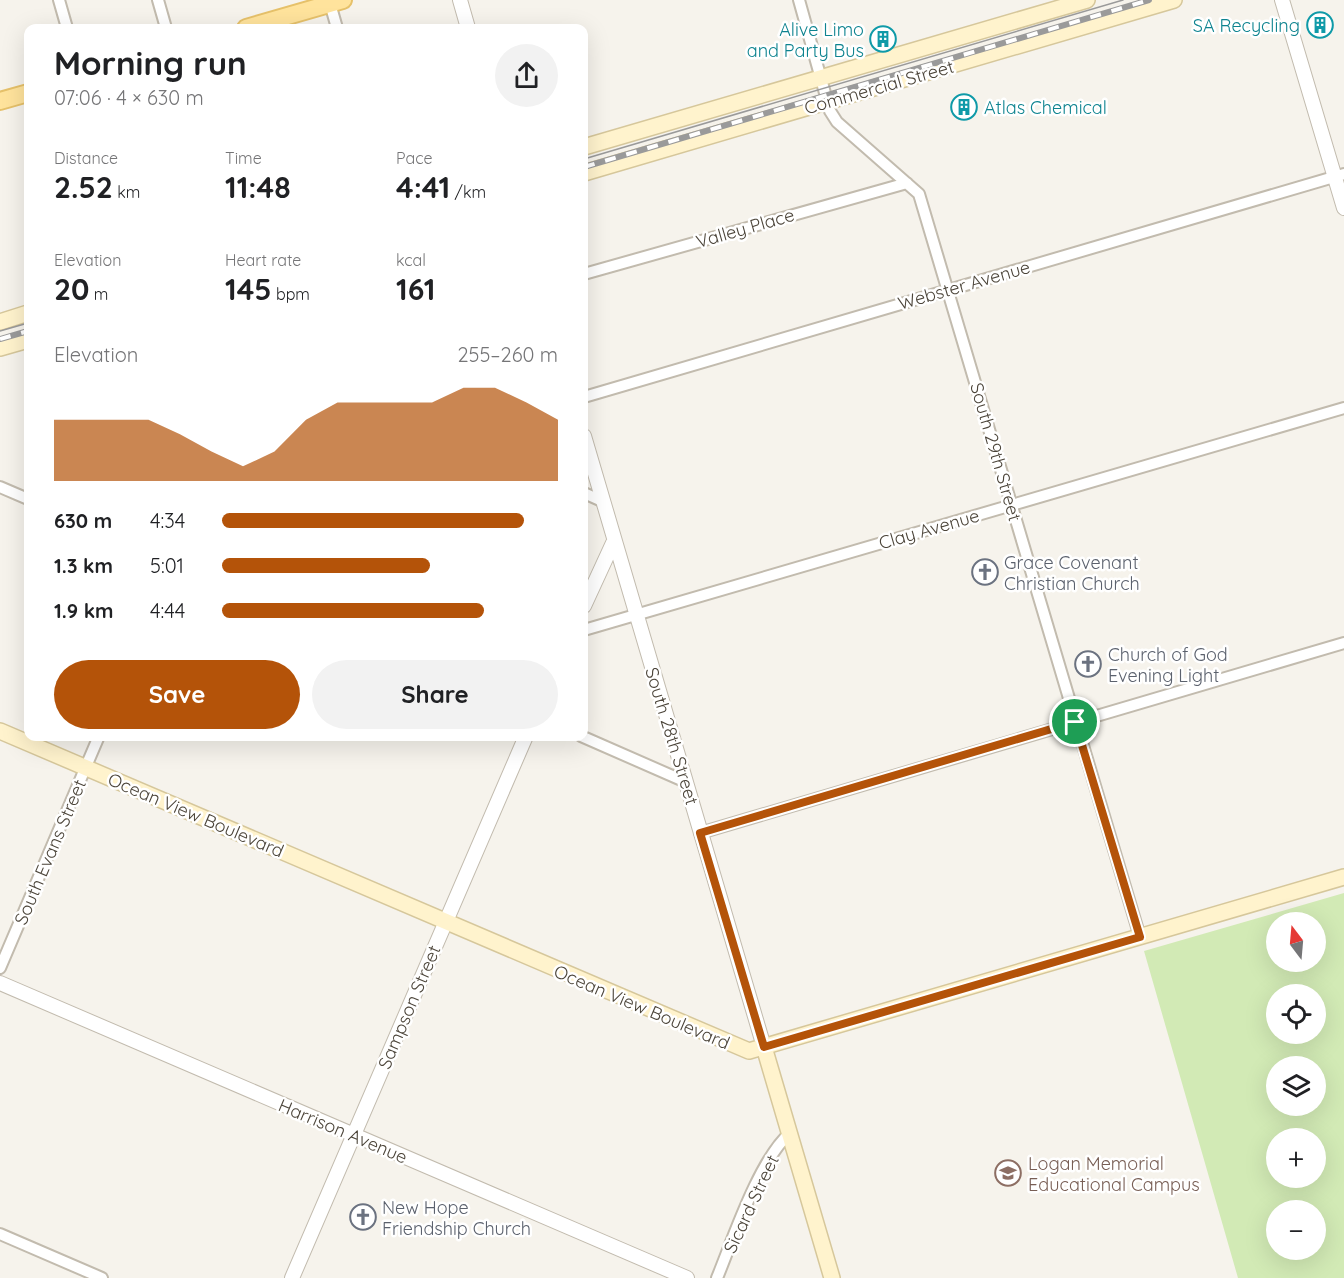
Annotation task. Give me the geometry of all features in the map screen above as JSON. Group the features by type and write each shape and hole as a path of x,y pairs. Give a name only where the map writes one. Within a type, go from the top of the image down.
{"main road":[{"path":"588,146 1087,0"},
{"name":"Commercial Street","path":"588,172 1174,0"},
{"path":"259,24 334,1"},
{"path":"0,101 24,94"},
{"path":"0,322 24,314"},
{"path":"0,348 24,341"},
{"name":"Ocean View Boulevard","path":"0,730 24,741"},
{"name":"Ocean View Boulevard","path":"25,741 742,1050 764,1047 1344,877"},
{"name":"South 28th Street","path":"764,1047 832,1278"}],"street":[{"path":"58,0 67,24"},
{"path":"158,0 165,24"},
{"path":"460,0 467,24"},
{"name":"South 29th Street","path":"799,0 827,102 837,122 919,194 1140,937"},
{"path":"1282,0 1339,175 1344,208"},
{"path":"334,1 337,24"},
{"name":"Webster Avenue","path":"588,396 1339,175"},
{"name":"Valley Place","path":"588,273 907,183"},
{"name":"Clay Avenue","path":"588,629 1344,408"},
{"name":"South 28th Street","path":"588,450 764,1047"},
{"path":"0,487 24,497"},
{"path":"588,495 602,501"},
{"path":"588,598 614,543"},
{"path":"700,833 1344,643"},
{"path":"588,739 686,782"},
{"name":"South Evans Street","path":"0,968 97,741"},
{"name":"Sampson Street","path":"292,1278 524,741"},
{"name":"Harrison Avenue","path":"0,983 687,1278"},
{"name":"Sicard Street","path":"717,1278 758,1181 780,1142 790,1133"},
{"path":"0,1234 102,1278"}],"green space":[{"path":"1344,893 1344,1278 1238,1278 1144,951 1266,916 1266,972 1326,972 1326,912 1278,912"}],"tram line":[{"path":"588,158 1123,0"},
{"path":"0,331 24,324"}],"railway":[{"path":"588,166 1149,0"},
{"path":"0,339 24,332"}],"place":[{"name":"SA Recycling","path":"1320,25"},
{"name":"Alive Limo and Party Bus","path":"883,39"},
{"name":"Atlas Chemical","path":"964,107"},
{"name":"Grace Covenant Christian Church","path":"985,572"},
{"name":"Church of God Evening Light","path":"1088,664"},
{"name":"Logan Memorial Educational Campus","path":"1008,1173"},
{"name":"New Hope Friendship Church","path":"363,1217"}],"route":[{"path":"1075,722 1140,937 764,1047 700,833 1075,722"}]}
